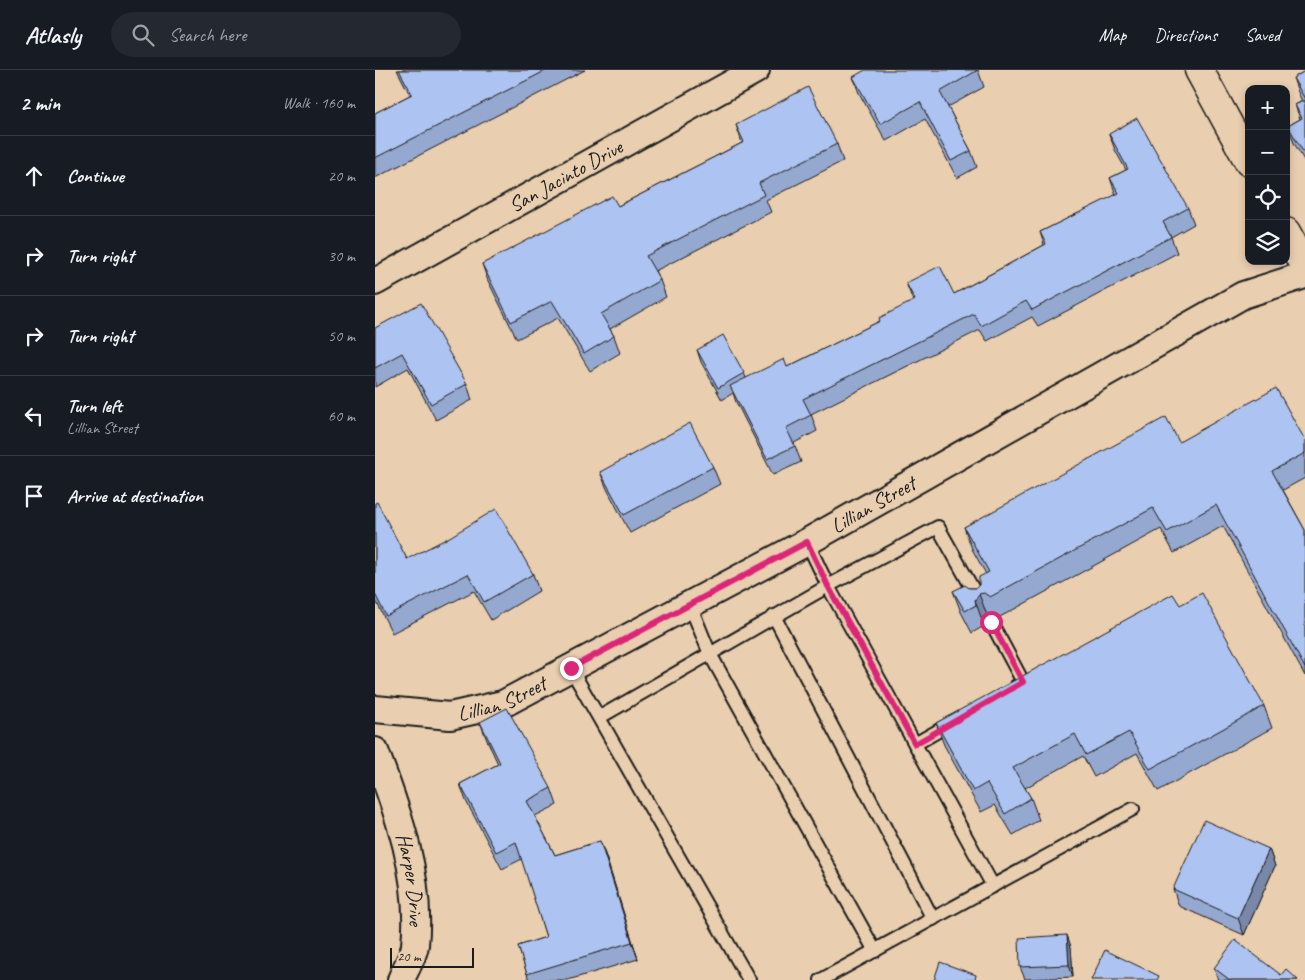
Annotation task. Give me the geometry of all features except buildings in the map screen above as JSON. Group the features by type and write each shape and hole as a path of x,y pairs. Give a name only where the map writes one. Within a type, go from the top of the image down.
{"street":[{"name":"San Jacinto Drive","path":"375,282 756,70"},
{"path":"1199,70 1245,155"},
{"path":"1290,239 1305,266"},
{"name":"Lillian Street","path":"375,709 450,716 503,704 807,542 1243,295 1305,275"},
{"name":"Harper Drive","path":"375,751 392,796 415,879 415,946 401,980"}],"lane":[{"path":"600,717 774,616 938,526 980,602"},
{"path":"807,542 828,586 993,886"},
{"path":"689,605 710,654 875,950"},
{"path":"774,616 933,919"},
{"path":"991,622 1023,682 1006,692"},
{"path":"571,668 749,980"},
{"path":"915,744 965,715"},
{"path":"821,980 1133,810"}],"route":[{"path":"571,668 807,542 828,586 915,744 1023,682 991,622"}]}
